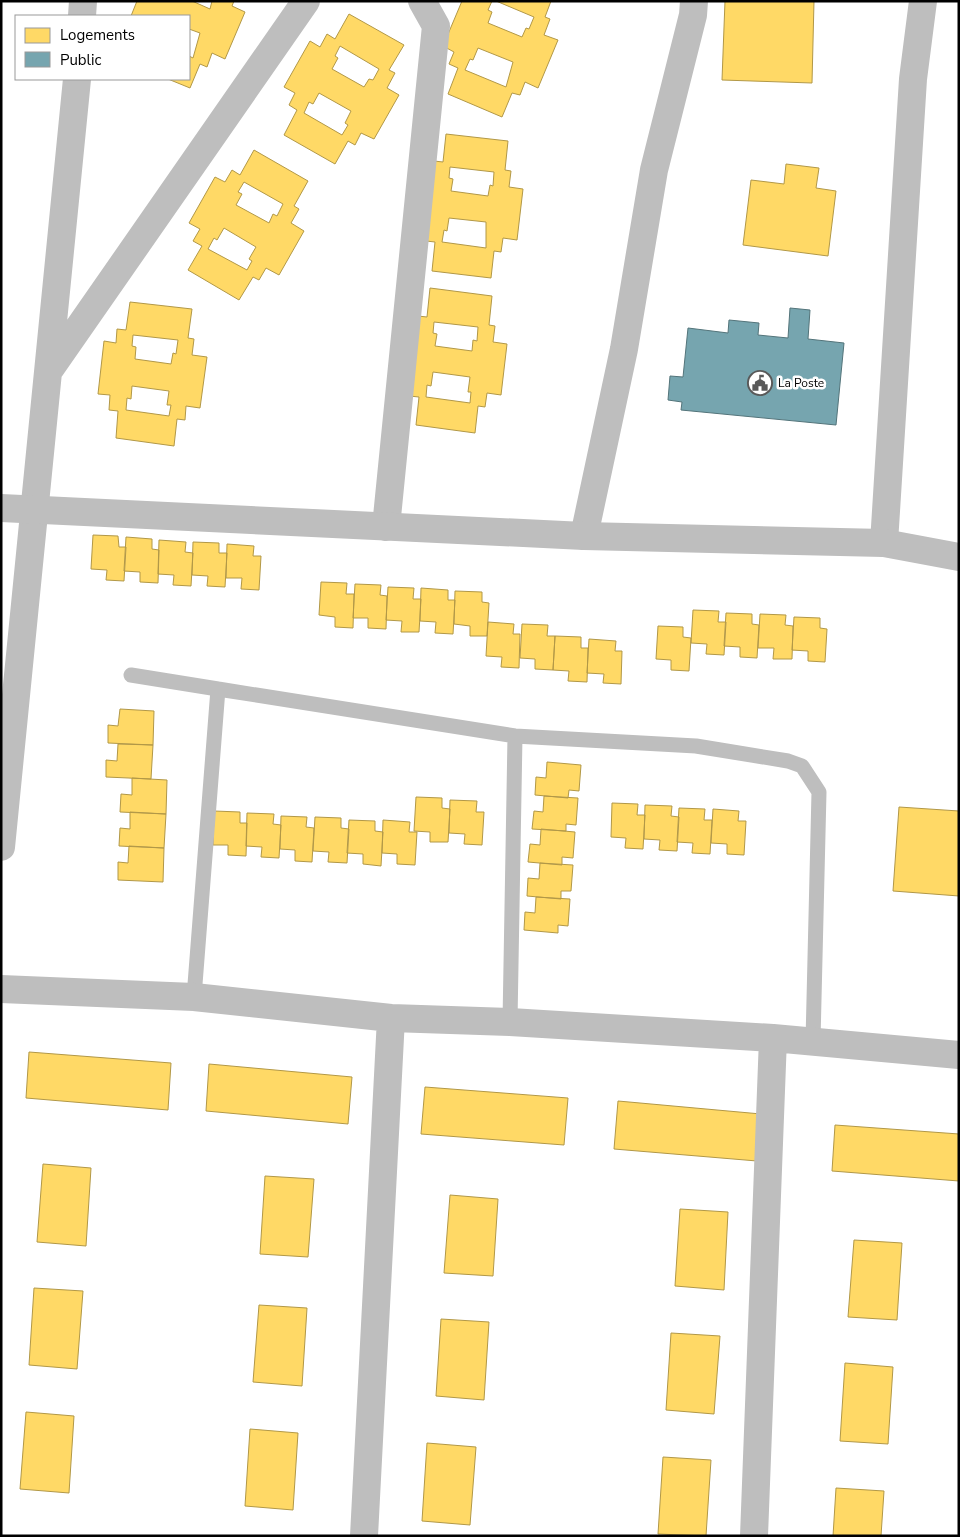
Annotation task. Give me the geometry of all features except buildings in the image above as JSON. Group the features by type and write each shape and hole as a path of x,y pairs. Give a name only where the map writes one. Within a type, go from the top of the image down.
{"street":[{"path":"82,15 83,1"},
{"path":"49,371 306,1"},
{"path":"386,527 436,26 422,1"},
{"path":"584,536 624,349 654,170 693,15 694,1"},
{"path":"884,543 914,78 923,1"},
{"path":"1,847 36,511 77,80"},
{"path":"1,508 584,536 884,543 959,557"},
{"path":"1,989 194,997 391,1018 510,1022 773,1038 959,1055"},
{"path":"364,1536 391,1018"},
{"path":"754,1536 773,1038"}],"lane":[{"path":"131,675 515,736 696,746 788,761 802,766 819,792 813,1041"},
{"path":"194,997 218,688"},
{"path":"510,1022 515,736"}],"place":[{"name":"La Poste","path":"760,383"}]}
